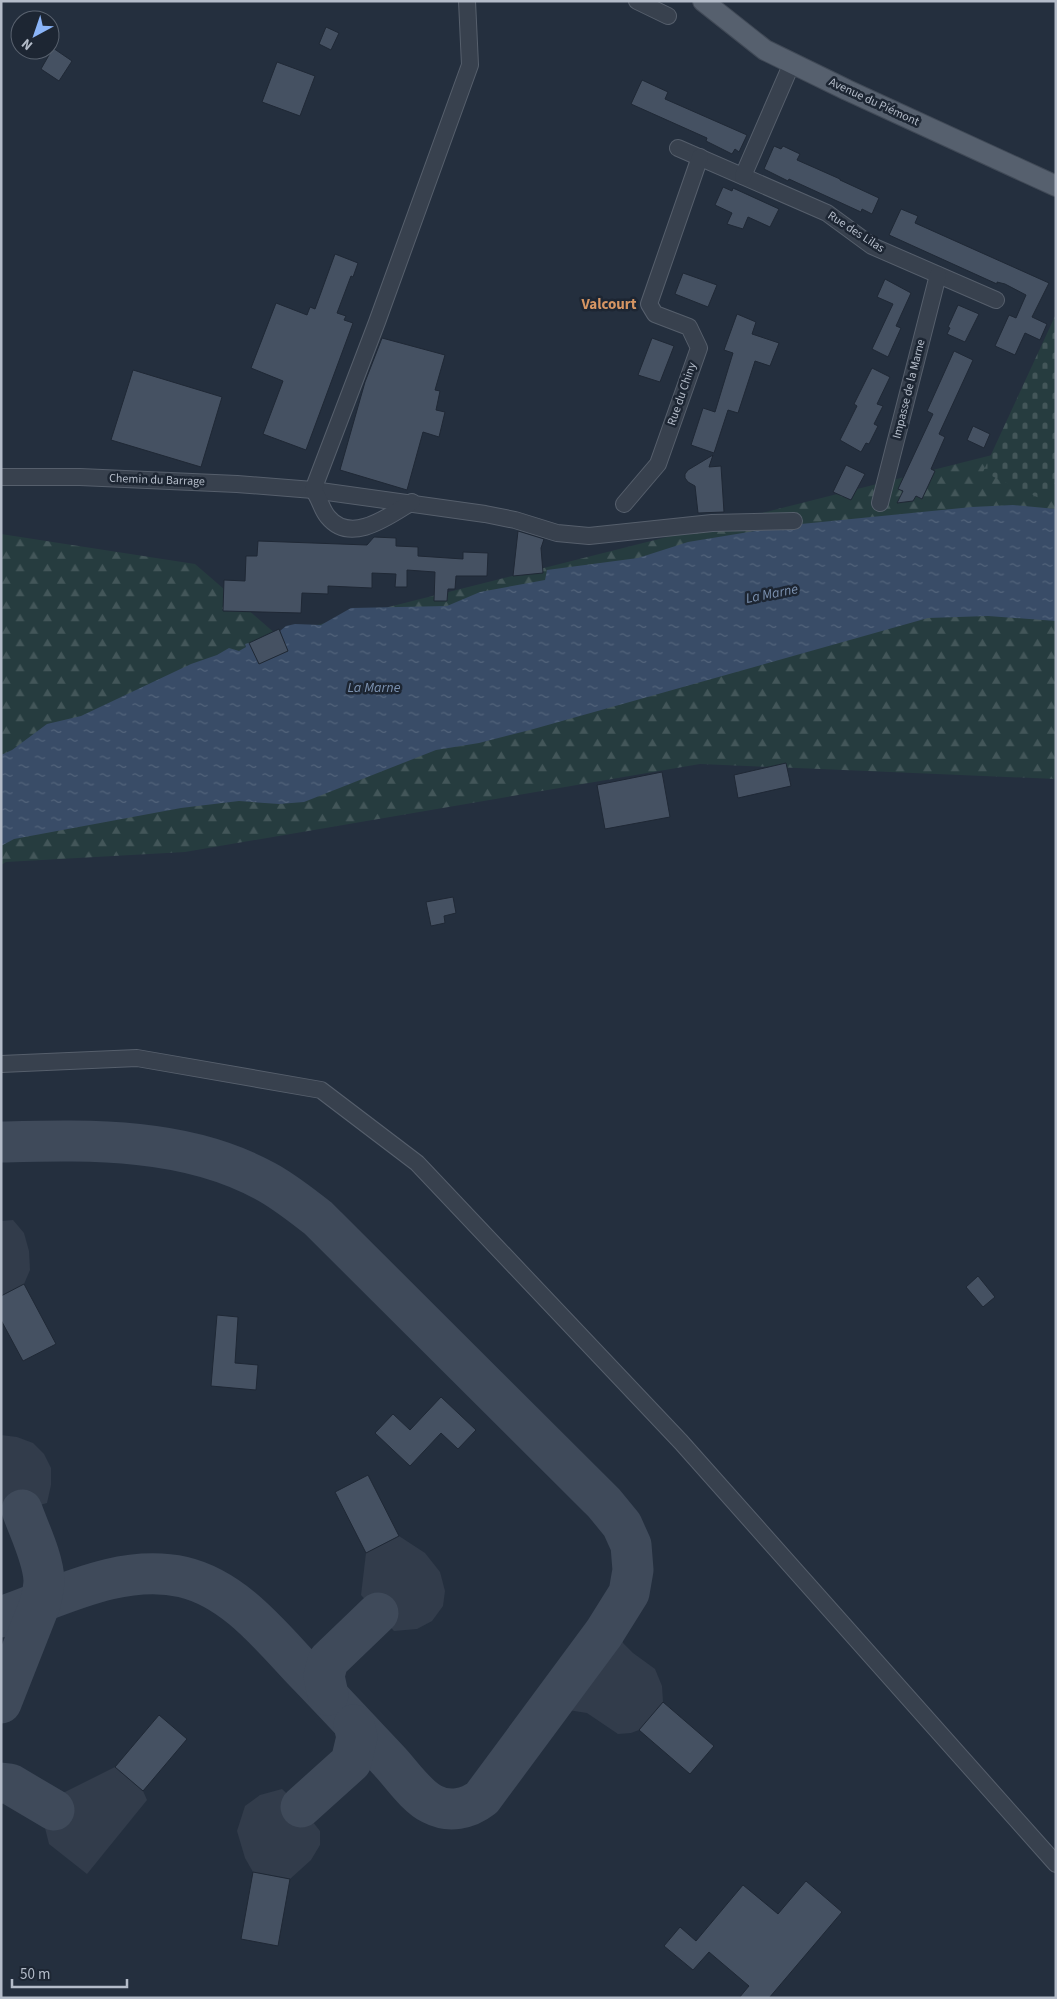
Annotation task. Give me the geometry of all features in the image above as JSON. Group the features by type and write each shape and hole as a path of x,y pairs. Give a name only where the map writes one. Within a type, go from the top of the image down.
{"main road":[{"name":"Avenue du Piémont","path":"703,1 765,50 1056,186"}],"street":[{"path":"412,502 359,530 349,530 340,527 328,517 323,510 320,498 313,490 377,322 470,65 467,1"},
{"path":"637,1 668,16"},
{"path":"743,176 792,64"},
{"name":"Rue des Lilas","path":"678,148 827,213 872,246 996,300"},
{"name":"Rue du Chiny","path":"624,504 658,464 699,348 689,327 655,314 649,304 700,157"},
{"name":"Impasse de la Marne","path":"880,503 938,276"},
{"name":"Chemin du Barrage","path":"1,477 80,477 238,484 313,490 412,502 507,518 557,533 589,536 712,523 794,521"},
{"path":"1,1064 137,1058 321,1090 328,1095 417,1163 560,1313 681,1442 1056,1864"}],"shaded area":[{"path":"13,1220 24,1233 29,1251 30,1270 24,1284 1,1296 1,1221"},
{"path":"1,1435 17,1437 33,1443 44,1454 51,1468 51,1485 47,1503 1,1516"},
{"path":"399,1536 425,1553 440,1572 445,1591 443,1606 432,1621 417,1629 394,1631 361,1595 366,1553"},
{"path":"620,1629 623,1643 655,1669 662,1686 663,1702 639,1730 618,1734 587,1713 562,1709"},
{"path":"115,1767 143,1791 147,1800 87,1874 49,1844 45,1828 63,1793"},
{"path":"282,1789 301,1807 320,1831 320,1845 311,1860 290,1879 253,1872 245,1858 237,1831 245,1806 260,1795"}],"green space":[{"path":"1056,314 1056,480 1046,501 983,472"},
{"path":"1056,439 1056,779 700,764 185,852 6,862 1,865 1,534 195,564 277,635"}],"water":[{"name":"La Marne","path":"1013,505 1056,509 1056,621 988,616 928,618 530,730 479,743 436,750 304,802 279,804 239,801 181,808 14,839 1,846 1,755 12,750 47,724 81,716 229,648 239,651 246,647 245,644 249,643 259,664 288,651 280,631 286,626 295,624 321,625 351,608 447,606 480,592 545,580 547,570 638,558 688,542 791,525 972,507"}],"building":[{"path":"326,27 339,33 331,50 319,44"},
{"path":"60,53 72,61 59,81 41,69 46,60 60,60"},
{"path":"277,62 315,76 300,116 262,102"},
{"path":"642,80 668,92 665,99 747,135 739,152 735,149 732,154 706,141 707,138 631,104"},
{"path":"774,146 781,149 783,146 800,154 797,160 879,198 872,214 862,209 861,212 764,169"},
{"path":"723,187 732,191 733,188 779,209 770,227 748,217 743,229 727,224 732,213 715,205"},
{"path":"901,209 918,216 915,223 1049,283 1032,317 1047,324 1040,340 1025,333 1015,355 995,346 1009,315 1016,318 1026,295 1005,284 997,282 997,284 889,235"},
{"path":"335,254 358,263 337,313 346,316 344,320 353,323 306,450 263,434 283,381 251,368 276,303 307,315 310,307 315,309"},
{"path":"683,273 717,285 708,307 675,294"},
{"path":"885,279 911,293 896,326 901,328 888,357 872,349 893,304 877,297"},
{"path":"958,305 979,314 965,342 947,334 950,328 948,327"},
{"path":"737,314 756,322 752,334 779,343 770,366 755,361 738,413 728,410 714,453 691,445 703,408 715,412 733,353 724,350"},
{"path":"382,338 445,355 435,390 440,391 436,410 445,412 439,437 423,432 407,490 340,470 365,382"},
{"path":"652,338 674,346 660,382 638,375"},
{"path":"954,351 973,360 939,434 945,437 931,469 935,471 922,499 916,496 913,501 897,503 903,491 898,489 933,414 927,411"},
{"path":"872,368 890,377 877,404 883,406 874,424 878,426 869,444 866,443 861,452 840,440 857,406 854,404"},
{"path":"133,370 222,397 201,467 111,440"},
{"path":"973,426 990,434 984,448 967,440"},
{"path":"713,455 709,467 721,466 724,512 698,513 695,486 688,482 685,474 688,470"},
{"path":"846,465 865,474 851,500 833,492"},
{"path":"518,531 544,539 541,548 543,573 513,576"},
{"path":"374,537 396,538 396,546 418,547 418,556 463,559 463,552 488,553 487,576 456,576 455,589 448,589 447,601 434,601 435,572 407,570 407,587 395,587 396,574 372,573 372,588 328,586 328,594 302,593 301,613 223,611 224,580 245,581 246,556 257,556 258,541 367,545"},
{"path":"279,629 288,651 259,664 249,643"},
{"path":"786,763 791,786 738,798 734,775"},
{"path":"662,772 670,817 605,829 597,785"},
{"path":"453,897 456,913 444,916 445,923 431,926 426,902"},
{"path":"978,1276 995,1297 983,1307 966,1287"},
{"path":"24,1284 56,1344 23,1361 1,1320 1,1296"},
{"path":"217,1315 238,1317 235,1363 258,1365 256,1390 211,1386"},
{"path":"441,1397 476,1430 458,1449 441,1433 410,1466 375,1433 393,1414 410,1430"},
{"path":"368,1475 399,1536 366,1553 335,1492"},
{"path":"663,1702 714,1746 690,1774 639,1730"},
{"path":"159,1715 187,1739 143,1791 115,1767"},
{"path":"253,1872 290,1879 278,1946 241,1939"},
{"path":"806,1881 842,1912 769,1998 739,1998 749,1986 709,1952 693,1970 664,1946 680,1927 696,1941 743,1885 778,1914"}],"taxiway":[{"path":"1,1142 102,1142 170,1149 202,1156 234,1167 265,1181 286,1194 318,1218 604,1503 622,1525 631,1545 633,1570 629,1593 604,1633 482,1798 471,1805 458,1809 438,1807 420,1796 250,1615 219,1592 201,1583 183,1577 160,1574 113,1578 90,1584 1,1617"},
{"path":"1,1703 40,1604 44,1586 41,1563 22,1510"},
{"path":"328,1695 324,1676 328,1661 378,1613"},
{"path":"301,1807 351,1762 357,1737 354,1725"},
{"path":"1,1783 10,1784 54,1810"}],"district":[{"name":"Valcourt","path":"609,304"}]}
